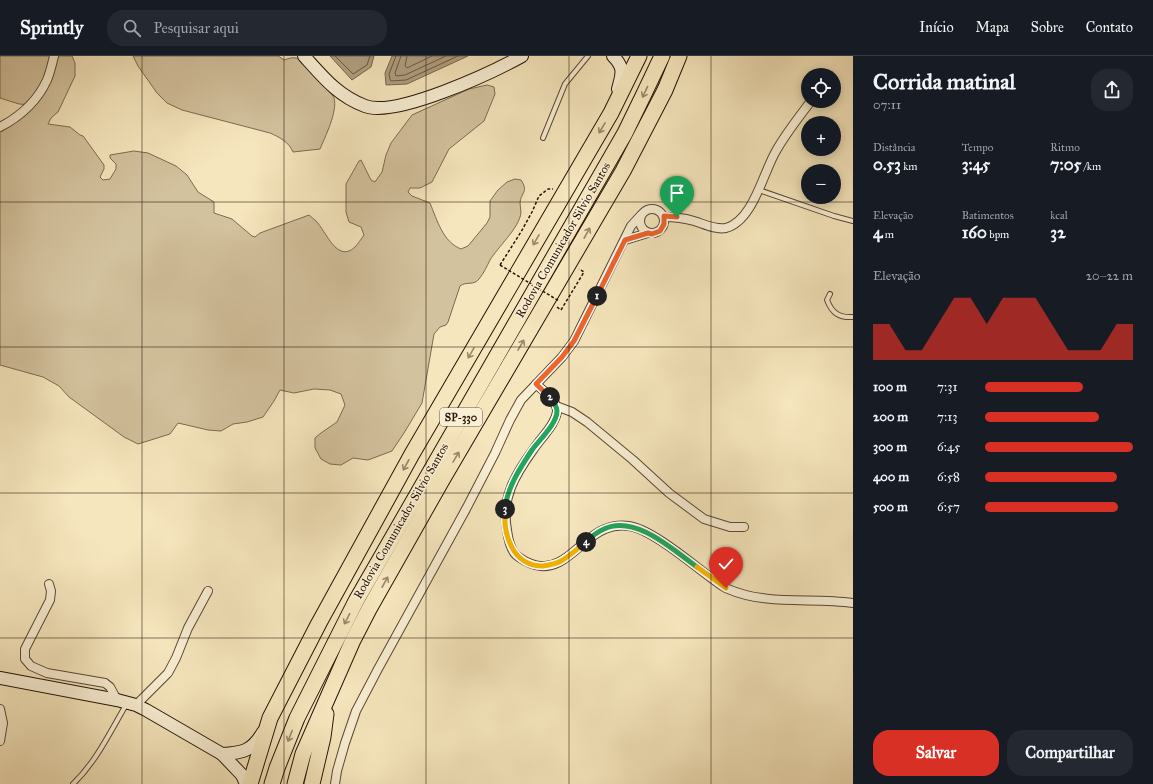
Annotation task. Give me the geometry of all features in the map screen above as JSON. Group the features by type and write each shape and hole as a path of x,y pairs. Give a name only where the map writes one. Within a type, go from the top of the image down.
{"highway":[{"path":"250,784 270,718 319,623 412,454 611,113 639,56"},
{"name":"Rodovia Comunicador Silvio Santos","path":"272,784 297,718 356,601 625,133 662,56"},
{"name":"Rodovia Comunicador Silvio Santos","path":"295,784 303,754 353,640 454,460 553,301 665,90 679,56"},
{"path":"312,784 323,737 326,715 338,674"}],"street":[{"path":"0,128 16,119 32,104 47,79 54,56"},
{"path":"304,56 333,88 347,98 366,107 386,108 417,101 453,88 500,69 522,56"},
{"path":"611,113 622,69 620,63 613,56"},
{"path":"664,216 677,217 713,228 725,228 735,224 744,216 759,190 776,151 806,108"},
{"path":"336,784 337,771 356,711 470,502 521,400 562,357 574,341 631,226 647,210 659,210 664,216 664,224 660,231 625,240"},
{"path":"641,215 641,227 648,233"},
{"path":"536,384 549,395 556,406 556,415 551,426 533,450 518,474 506,499 504,519 508,541 516,554 528,563 538,566 560,562 605,529 618,526 629,526 641,529 658,539 726,588 742,594 757,598 834,600 853,603"},
{"path":"556,406 572,412 587,422 633,460 669,493 704,518 730,527 744,527"},
{"path":"49,584 51,591 50,600 26,649 25,659 32,666 47,673 106,683 126,702"},
{"path":"126,702 168,673 176,658 188,628 208,591"},
{"path":"0,678 126,702 146,710 222,754 242,775 246,784"},
{"path":"0,709 3,723 0,741"},
{"path":"222,754 240,753 255,744 270,718"}],"lane":[{"path":"543,138 565,84 588,56"},
{"path":"759,190 834,216 853,221"},
{"path":"830,294 827,300 830,309 843,318 853,318"},
{"path":"73,784 85,773 103,745 126,702"}],"path":[{"path":"566,189 548,189 539,196 525,226 500,265 553,301 561,310 584,272 579,269"}],"shaded area":[{"path":"0,56 72,56 75,63 75,76 58,112 51,118 48,124 70,127 83,136 104,165 104,169 100,177 103,180 110,179 116,169 116,164 110,158 110,155 134,151 148,153 176,166 187,175 198,192 214,202 214,213 232,219 252,236 255,237 260,233 309,215 320,226 332,244 343,252 349,251 355,247 364,235 361,227 349,222 346,212 346,184 359,161 361,160 371,180 375,182 382,172 386,155 391,143 412,115 469,89 487,85 494,87 495,94 484,121 449,149 432,182 420,188 410,188 408,192 412,196 430,203 445,236 455,246 461,249 468,246 487,223 490,217 490,201 498,190 507,182 515,179 521,180 524,187 524,192 520,203 521,213 516,225 490,260 479,279 475,282 460,286 448,322 446,325 440,327 434,334 422,403 392,451 368,460 353,458 341,465 330,464 321,459 315,448 315,438 337,422 345,405 341,394 330,390 314,389 294,393 280,390 263,417 247,422 233,424 221,431 208,430 178,423 170,434 138,444 124,437 69,397 59,386 43,377 0,365 0,125 10,123 23,117 34,105 19,104 0,98"},
{"path":"133,56 278,56 284,60 296,58 305,64 317,76 334,98 335,103 333,117 320,149 293,152 291,148 280,138 270,133 182,110 167,103 157,93 138,66"}],"water":[{"path":"330,56 374,56 371,67 352,80"},
{"path":"392,56 468,56 407,84 386,85 385,73"}],"route":[{"path":"677,217 664,216 665,220 663,228 660,231 625,240 574,341 562,357 536,384 549,395 556,406 556,415 551,426 533,450 514,480 506,499 504,519 508,541 516,554 528,563 538,566 560,562 593,536 605,529 618,526 629,526 641,529 658,539 726,588"}]}
